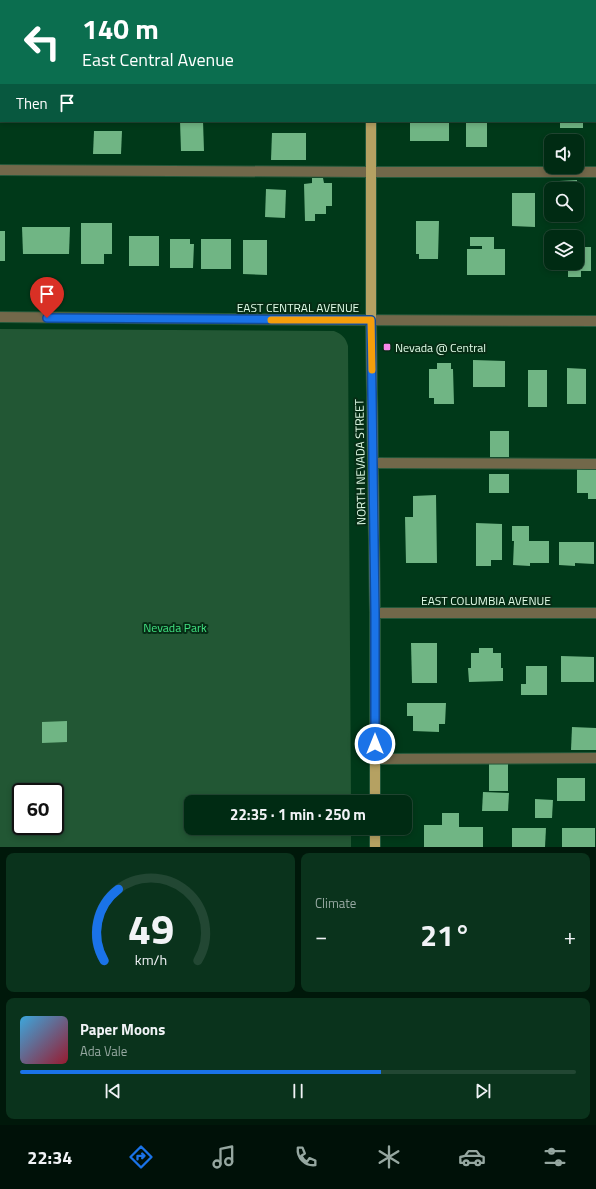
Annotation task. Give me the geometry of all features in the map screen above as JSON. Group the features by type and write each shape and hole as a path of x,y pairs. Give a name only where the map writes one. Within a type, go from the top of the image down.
{"main road":[{"name":"NORTH NEVADA STREET","path":"371,122 375,795"},
{"path":"375,835 375,847"}],"street":[{"path":"0,170 596,172"},
{"name":"EAST CENTRAL AVENUE","path":"0,317 596,321"},
{"path":"373,463 596,464"},
{"name":"EAST COLUMBIA AVENUE","path":"375,613 596,613"},
{"path":"375,759 596,758"}],"green space":[{"name":"Nevada Park","path":"0,329 334,331 339,333 345,339 348,346 351,795 184,795 184,835 351,835 351,847 0,847"}],"building":[{"path":"180,122 203,122 204,151 181,151"},
{"path":"410,122 449,122 449,141 410,141"},
{"path":"466,122 487,122 487,147 466,147"},
{"path":"560,122 583,122 583,128 560,128"},
{"path":"94,131 122,131 121,154 93,154"},
{"path":"272,133 306,133 306,160 271,160"},
{"path":"312,178 323,178 324,183 332,183 332,206 326,206 326,214 315,214 315,221 305,221 304,184 312,183"},
{"path":"577,180 577,182 559,182"},
{"path":"266,189 286,190 285,218 265,217"},
{"path":"512,193 535,193 535,227 512,226"},
{"path":"416,221 439,221 438,259 419,259 419,254 416,254"},
{"path":"81,223 112,223 112,254 104,254 104,264 81,264"},
{"path":"22,227 70,227 69,254 23,254"},
{"path":"0,231 5,231 5,261 0,261"},
{"path":"129,236 159,236 159,266 129,266"},
{"path":"470,237 494,237 494,249 505,249 505,275 467,275 467,249 482,249 482,246 470,246"},
{"path":"170,239 190,239 190,244 194,244 193,268 170,268"},
{"path":"201,239 231,239 231,269 201,269"},
{"path":"243,240 267,240 267,275 243,274"},
{"path":"584,247 591,247 591,271 581,271 581,277 568,277 568,271 557,271 584,270"},
{"path":"473,360 505,361 505,387 473,387"},
{"path":"437,363 451,363 451,369 453,369 454,404 434,404 434,398 429,398 429,369 437,369"},
{"path":"567,368 586,369 586,404 567,404"},
{"path":"528,370 547,370 547,407 528,407"},
{"path":"490,431 509,431 509,457 490,457"},
{"path":"577,469 596,470 596,499 588,499 588,493 577,493"},
{"path":"489,474 509,474 509,493 489,493"},
{"path":"436,495 437,563 406,563 405,517 413,517 413,496"},
{"path":"476,523 502,524 502,560 491,560 491,566 476,566"},
{"path":"512,526 529,526 529,541 549,541 549,563 530,563 530,566 513,565 514,541 512,541"},
{"path":"559,542 594,542 594,564 575,563 575,566 559,565"},
{"path":"411,643 437,643 437,683 412,683"},
{"path":"479,648 493,648 493,653 501,653 503,681 469,682 468,668 471,668 471,653 479,653"},
{"path":"561,656 594,657 594,682 561,682"},
{"path":"526,666 547,666 547,695 521,695 521,684 526,684"},
{"path":"407,703 446,703 445,724 439,724 439,732 413,731 413,716 407,716"},
{"path":"67,721 67,742 42,743 42,722"},
{"path":"572,727 596,728 596,750 571,750"},
{"path":"489,764 508,764 508,791 489,791"},
{"path":"557,778 585,778 585,801 557,801"},
{"path":"483,792 509,793 508,811 482,811"},
{"path":"535,799 553,800 552,818 535,818"},
{"path":"442,813 459,813 459,827 483,827 483,847 424,847 424,825 442,825"},
{"path":"512,828 546,828 545,847 512,847"},
{"path":"562,828 595,828 595,847 562,847"}],"slow traffic":[{"path":"271,320 371,320 372,370"}],"place":[{"name":"Nevada @ Central","path":"387,347"}],"route":[{"path":"47,318 371,320 375,613 375,744"}]}
